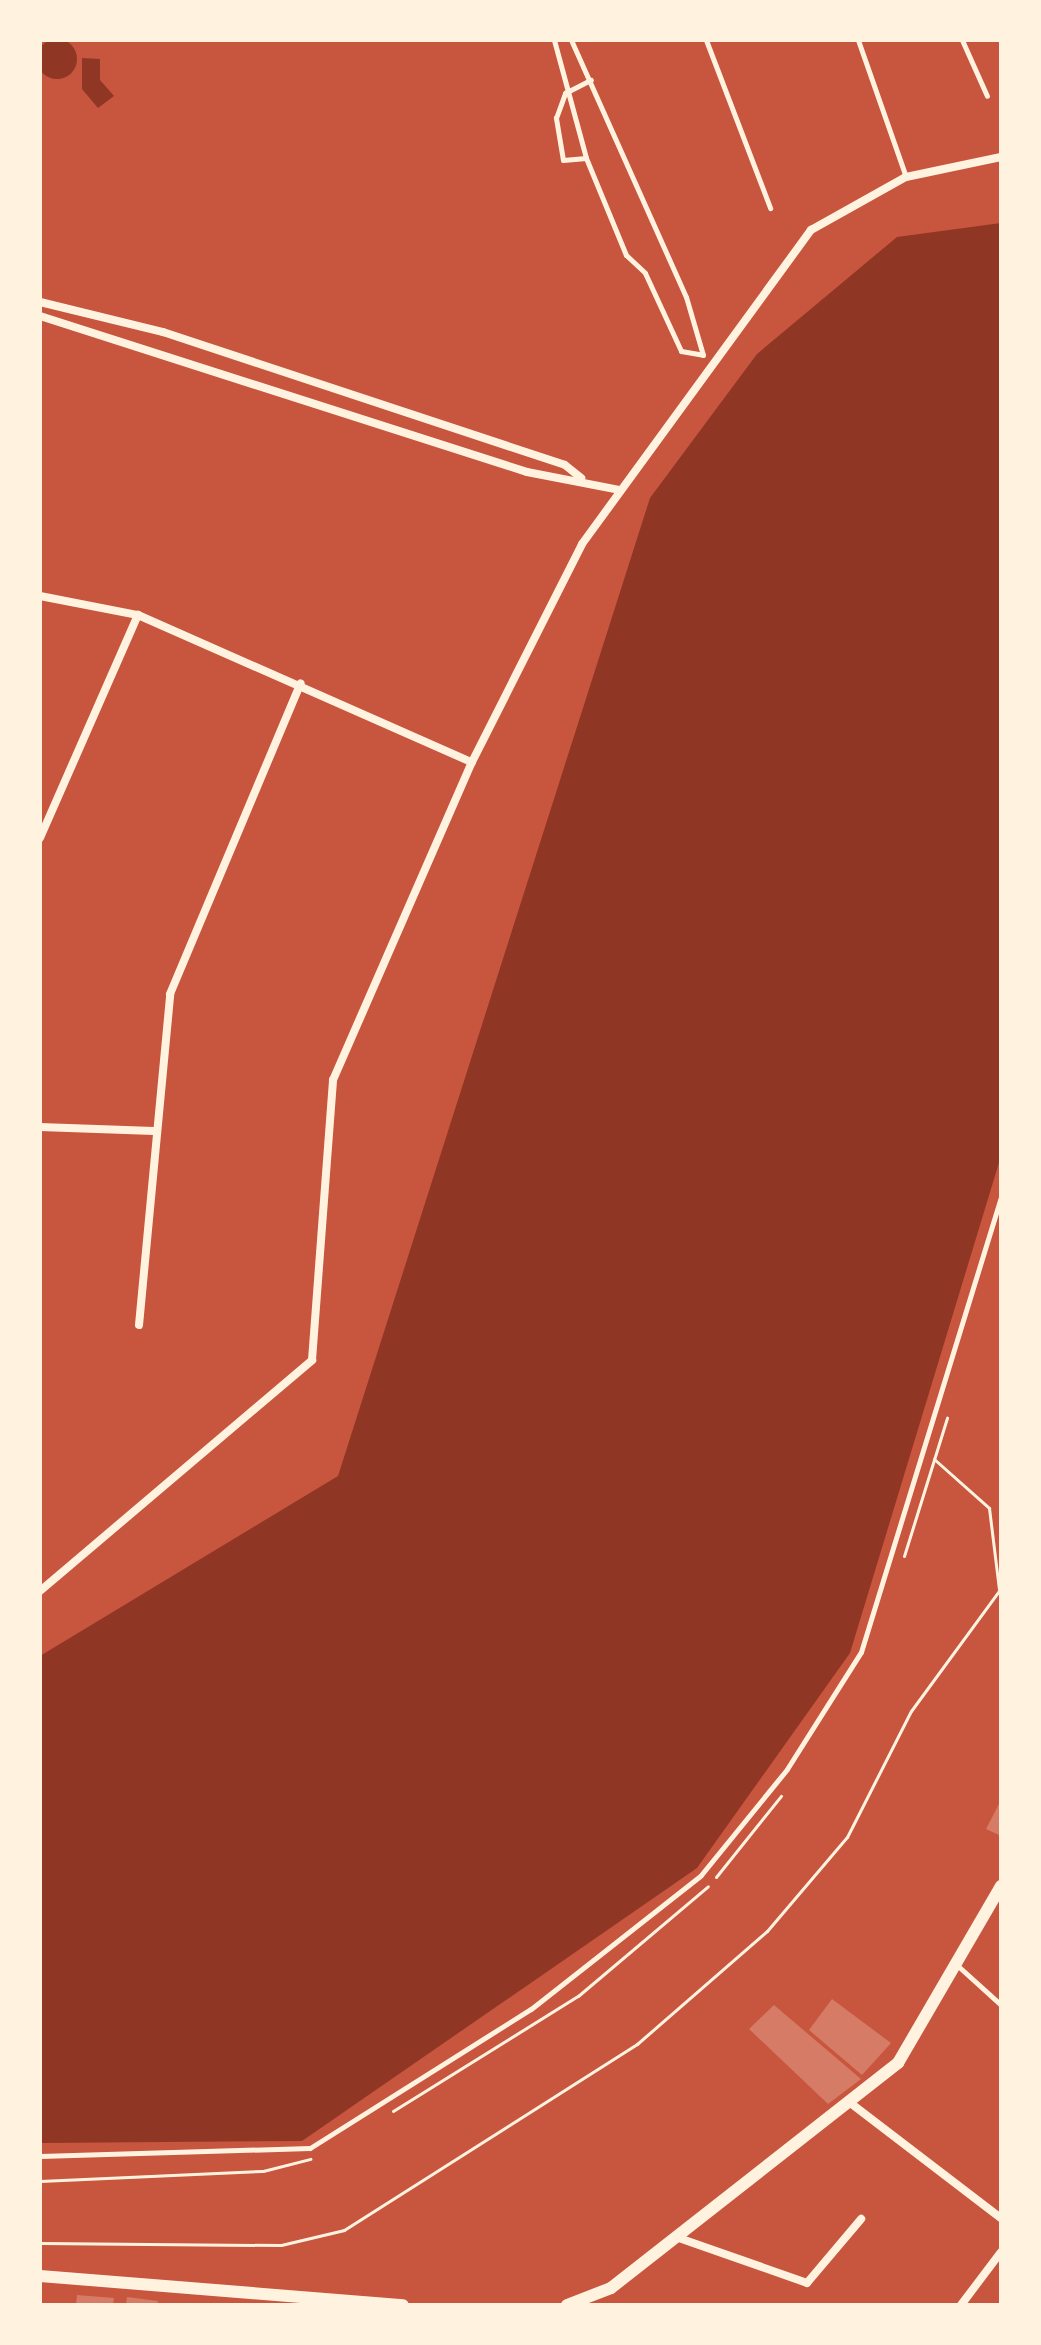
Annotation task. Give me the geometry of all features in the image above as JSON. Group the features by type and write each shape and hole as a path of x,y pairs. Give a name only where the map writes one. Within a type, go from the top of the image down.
{"street":[{"path":"40,1591 312,1360 333,1080 472,762 582,544 715,368 811,230 906,177 1001,157"},
{"path":"40,302 163,332 565,465 582,479"},
{"path":"40,316 527,472 582,479 620,490"},
{"path":"349,413 356,396"},
{"path":"40,596 138,615 301,683 472,762"},
{"path":"40,838 138,615"},
{"path":"139,1325 154,1131 170,994 301,683"},
{"path":"40,1127 154,1131"},
{"path":"567,2305 592,2301 853,2105 898,2063 1001,1886"},
{"path":"853,2105 1001,2218"},
{"path":"676,2237 807,2283 861,2219"},
{"path":"961,2305 1001,2252"},
{"path":"992,2263 1001,2270"},
{"path":"40,2276 403,2305"}],"lane":[{"path":"554,40 586,158 626,255 645,273 681,351 703,355"},
{"path":"571,40 686,297 703,355 715,368"},
{"path":"706,40 770,208"},
{"path":"858,40 906,177"},
{"path":"962,40 987,96"},
{"path":"586,158 563,160 558,150 558,102 569,88 591,80"},
{"path":"40,2156 310,2148 531,2009 701,1875 787,1769 861,1652 1001,1198"},
{"path":"957,1965 1001,2005"}],"path":[{"path":"901,1563 948,1414"},
{"path":"40,2243 281,2245 344,2230 637,2044 767,1931 847,1837 911,1711 1000,1589 989,1508 934,1459"},
{"path":"381,2118 578,1996 629,1955 700,1895 783,1793"},
{"path":"40,2181 263,2171 313,2158"}],"shaded area":[{"path":"57,39 71,45 77,59 71,73 57,79 43,73 37,59 43,45"},
{"path":"82,58 100,59 100,80 114,96 98,108 82,89"},
{"path":"1001,223 1001,1156 850,1653 697,1868 302,2141 40,2143 40,1656 338,1476 650,498 757,354 897,237"}],"building":[{"path":"1001,1800 1001,1836 986,1829"},
{"path":"832,1999 891,2043 862,2075 809,2030"},
{"path":"774,2005 861,2079 828,2104 749,2029"},
{"path":"77,2295 114,2298 113,2305 76,2305"},
{"path":"127,2297 158,2301 157,2305 126,2305"}]}
